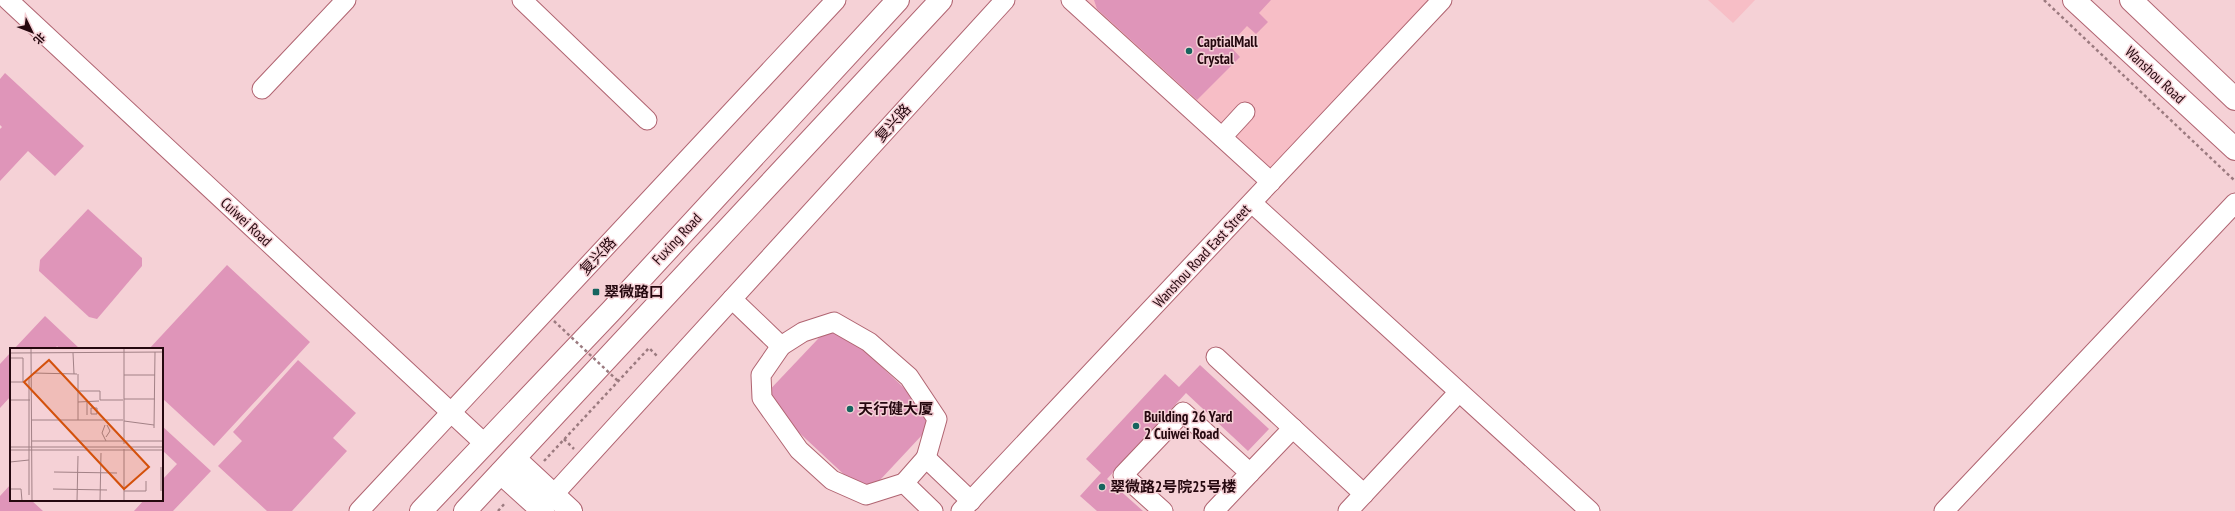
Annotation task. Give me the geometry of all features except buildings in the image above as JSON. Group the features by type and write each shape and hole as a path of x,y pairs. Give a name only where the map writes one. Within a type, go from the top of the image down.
{"main road":[{"name":"Fuxing Road","path":"421,511 898,0"},
{"name":"Fuxing Road","path":"465,511 941,0"},
{"name":"Wanshou Road","path":"2074,0 2235,149"},
{"path":"2131,0 2235,98"},
{"path":"508,466 531,475 544,507"},
{"path":"508,466 544,507 571,511"}],"street":[{"name":"Cuiwei Road","path":"8,0 485,444"},
{"path":"262,89 346,0"},
{"path":"522,0 647,120"},
{"name":"复兴路","path":"359,511 836,0"},
{"name":"复兴路","path":"544,507 1005,0"},
{"path":"1071,0 1271,182"},
{"name":"Wanshou Road East Street","path":"966,506 1442,0"},
{"path":"1222,137 1245,112"},
{"path":"1252,203 1586,510"},
{"path":"1944,511 2235,203"},
{"path":"732,299 781,346"},
{"path":"834,322 868,342 909,376 937,419 926,458 904,483 866,495 832,480 799,450 762,398 761,375 781,346 803,332 834,322"},
{"path":"1216,357 1364,494"},
{"path":"1348,511 1459,392"},
{"path":"1163,511 1123,475 1183,412 1250,473"},
{"path":"1214,511 1293,428"},
{"path":"926,458 966,506"},
{"path":"904,483 933,511"}],"path":[{"path":"2044,0 2235,181"},
{"path":"554,322 618,381"},
{"path":"531,475 648,348"}],"shaded area":[{"path":"1083,0 1429,0 1270,170"},
{"path":"1708,0 1755,0 1733,23"}],"place":[{"name":"CaptialMall Crystal","path":"1189,51"},
{"name":"翠微路口","path":"596,292"},
{"name":"天行健大厦","path":"850,409"},
{"name":"Building 26 Yard 2 Cuiwei Road","path":"1136,426"},
{"name":"翠微路2号院25号楼","path":"1102,487"}]}
